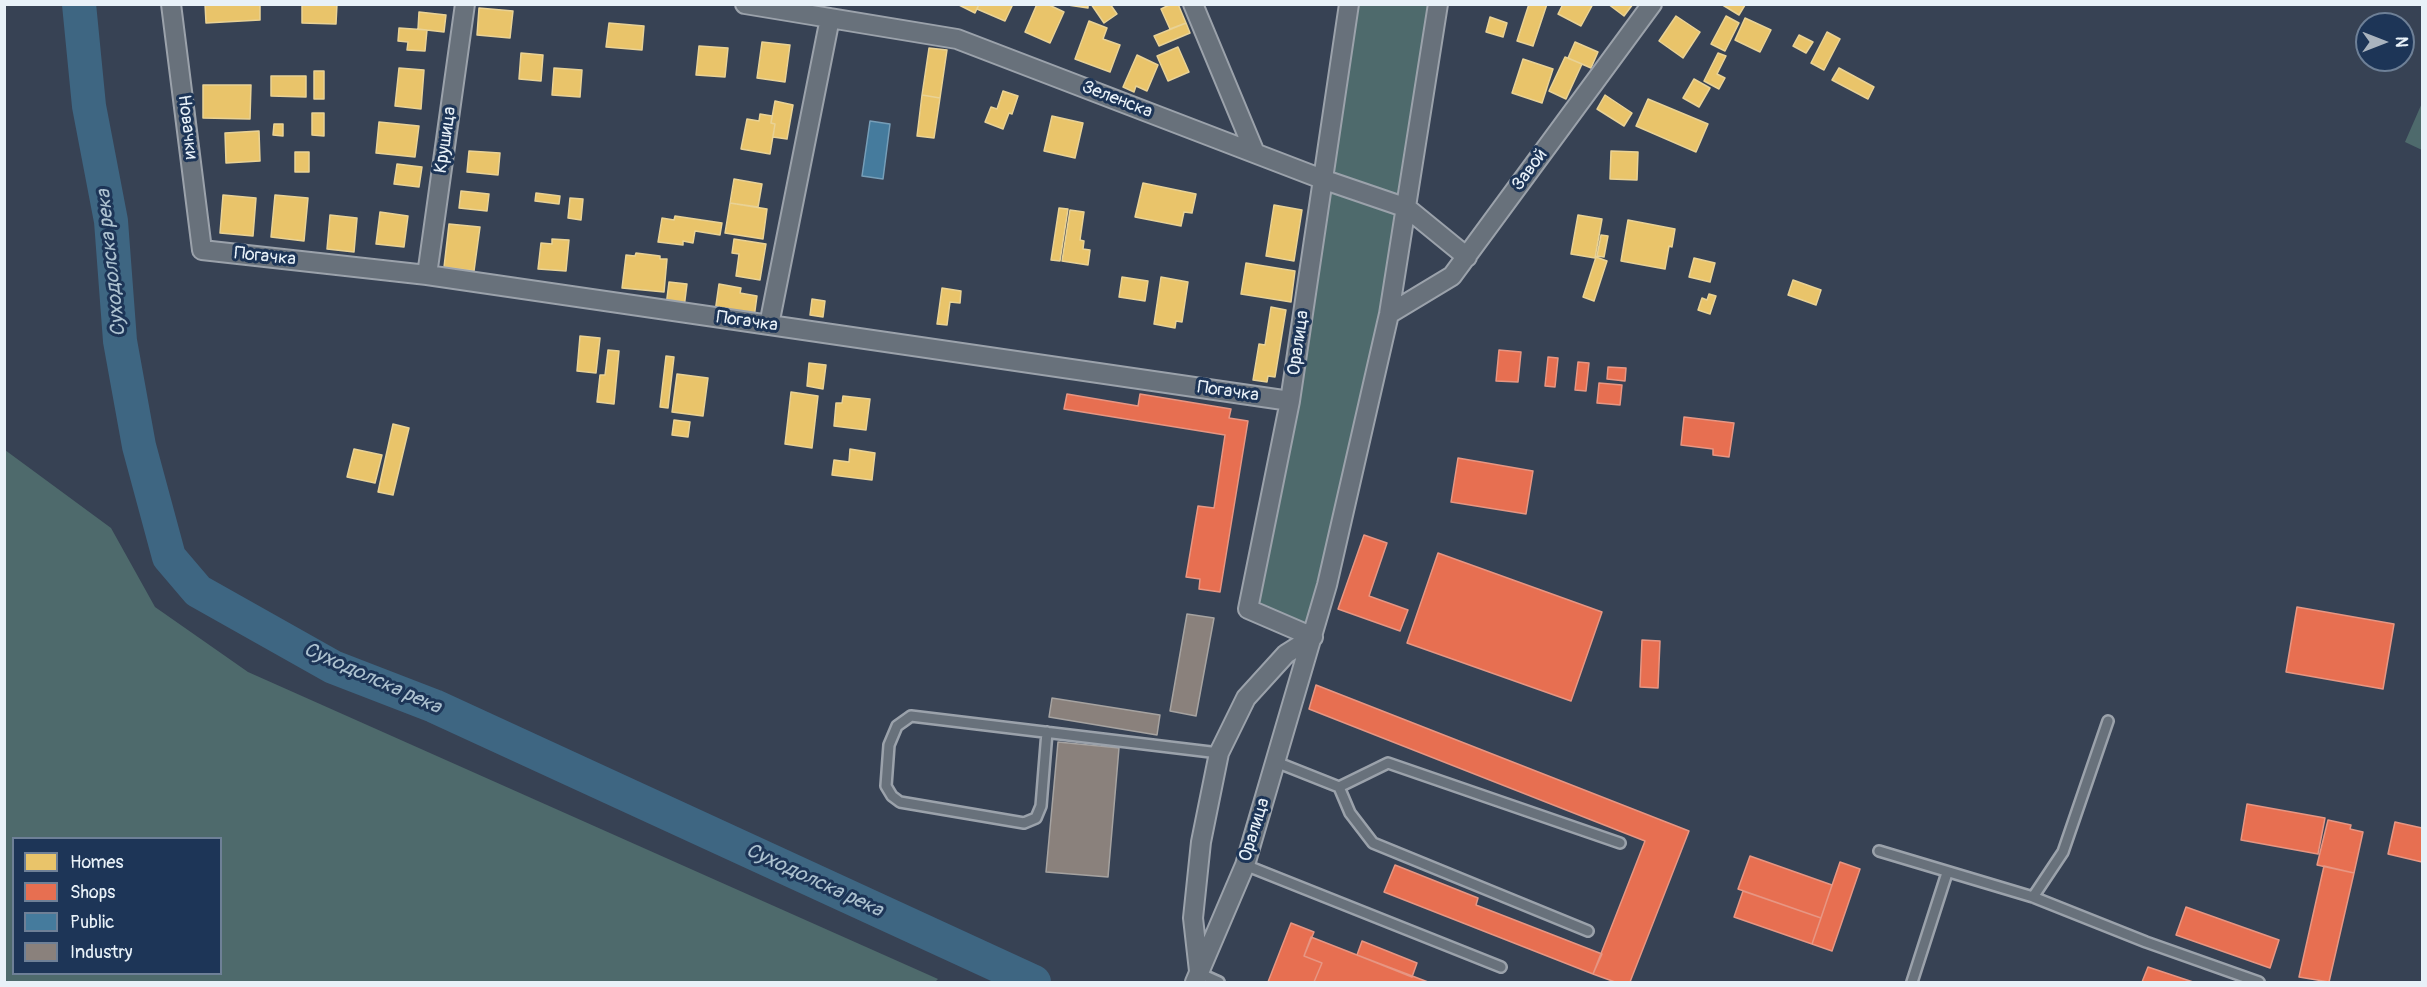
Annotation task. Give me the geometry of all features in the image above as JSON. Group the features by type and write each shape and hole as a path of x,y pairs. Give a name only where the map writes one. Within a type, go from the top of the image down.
{"street":[{"name":"Новачки","path":"171,4 202,250"},
{"name":"Крушица","path":"427,275 465,4"},
{"name":"Зеленска","path":"745,4 774,6 830,18 957,39 1322,179 1407,208 1467,257"},
{"path":"1193,4 1255,153"},
{"name":"Оралица","path":"1313,637 1248,609 1290,401 1349,4"},
{"name":"Оралица","path":"1197,978 1245,865 1327,585 1389,314 1438,4"},
{"name":"Завой","path":"1389,314 1452,276 1652,4"},
{"path":"769,325 830,18"},
{"name":"Погачка","path":"202,250 427,275 1290,401"},
{"path":"1197,978 1193,918 1201,842 1219,753 1246,698 1286,654 1313,637"}],"lane":[{"path":"1047,732 1041,806 1036,818 1024,823 900,802 892,796 886,786 889,745 897,726 911,716 1047,732 1219,753"},
{"path":"2033,897 2063,852 2108,721"},
{"path":"1276,762 1339,787 1350,813 1373,843 1588,931"},
{"path":"1339,787 1388,763 1620,843"},
{"path":"1879,851 2033,897 2146,942 2259,982"},
{"path":"1245,865 1501,967"},
{"path":"1912,982 1947,873"},
{"path":"1197,978 1219,982"}],"green space":[{"path":"1349,5 1438,5 1407,208 1313,637 1248,609"},
{"path":"2422,103 2422,150 2405,142"},
{"path":"5,450 111,528 155,607 248,672 938,979 935,982 5,982"}],"building: Homes":[{"path":"205,4 260,4 260,20 206,23"},
{"path":"302,4 337,4 336,24 302,23"},
{"path":"957,4 979,4 975,13"},
{"path":"979,4 1013,4 1005,21 977,9"},
{"path":"1037,4 1047,4 1064,12 1050,43 1025,32"},
{"path":"1061,4 1088,4 1088,8"},
{"path":"1091,4 1110,4 1117,14 1104,23"},
{"path":"1171,4 1178,4 1186,23 1170,29 1161,9"},
{"path":"1529,4 1547,4 1533,46 1517,41"},
{"path":"1563,4 1593,4 1581,26 1558,14"},
{"path":"1608,4 1633,4 1624,16"},
{"path":"1721,4 1743,4 1745,5 1739,15"},
{"path":"479,8 513,11 510,38 477,35"},
{"path":"419,12 446,15 444,32 418,29"},
{"path":"1676,16 1700,32 1683,58 1659,41"},
{"path":"1726,16 1739,23 1725,51 1711,44"},
{"path":"1490,17 1507,23 1503,37 1486,32"},
{"path":"1745,18 1771,30 1760,52 1735,40"},
{"path":"1089,21 1107,28 1103,39 1120,45 1110,72 1075,59"},
{"path":"609,23 644,26 642,50 606,47"},
{"path":"1186,23 1190,33 1159,46 1154,36"},
{"path":"399,28 427,30 425,51 407,50 408,42 398,41"},
{"path":"1827,32 1840,39 1824,70 1811,63"},
{"path":"1799,35 1813,42 1806,53 1793,46"},
{"path":"762,42 790,45 785,82 757,78"},
{"path":"1575,42 1598,52 1591,68 1568,58"},
{"path":"699,46 728,48 725,77 696,75"},
{"path":"1178,47 1189,72 1168,81 1157,56"},
{"path":"929,48 947,50 940,98 922,95"},
{"path":"521,53 543,55 541,81 519,79"},
{"path":"1718,53 1726,56 1717,74 1725,78 1719,89 1704,81"},
{"path":"1137,55 1158,65 1147,91 1136,86 1134,92 1123,87"},
{"path":"1565,57 1582,64 1566,99 1549,91"},
{"path":"1523,59 1553,69 1542,103 1512,93"},
{"path":"399,68 424,70 421,109 395,106"},
{"path":"554,68 582,70 580,97 552,95"},
{"path":"1839,68 1874,87 1868,99 1832,80"},
{"path":"314,71 324,71 324,99 314,99"},
{"path":"271,76 306,76 306,97 271,96"},
{"path":"1694,79 1710,88 1699,107 1683,98"},
{"path":"203,85 251,85 250,119 203,118"},
{"path":"1003,91 1018,96 1012,114 1009,113 1003,129 985,122 991,107 997,109"},
{"path":"922,95 940,98 934,138 917,136"},
{"path":"1605,95 1632,113 1624,126 1597,109"},
{"path":"1648,99 1708,124 1696,152 1636,126"},
{"path":"775,101 793,105 787,139 773,137 775,124 771,123"},
{"path":"312,113 324,113 324,136 312,135"},
{"path":"760,114 772,116 771,123 775,124 770,154 741,149 747,119 759,121"},
{"path":"1052,116 1083,123 1075,158 1044,151"},
{"path":"379,122 419,126 415,157 376,153"},
{"path":"274,124 283,124 283,136 273,135"},
{"path":"259,131 260,161 226,163 225,133"},
{"path":"469,151 500,153 498,175 467,172"},
{"path":"1611,151 1638,152 1637,180 1610,179"},
{"path":"295,152 309,152 309,172 295,172"},
{"path":"397,164 422,167 419,187 394,184"},
{"path":"734,179 762,184 758,207 730,203"},
{"path":"1143,183 1196,194 1192,213 1184,212 1181,226 1135,217"},
{"path":"461,191 489,194 487,211 459,208"},
{"path":"536,193 560,196 559,204 535,201"},
{"path":"223,195 256,198 253,236 220,233"},
{"path":"275,195 308,198 304,241 271,237"},
{"path":"570,198 583,199 581,220 568,218"},
{"path":"730,203 767,209 763,239 725,233"},
{"path":"1274,205 1302,210 1294,261 1266,256"},
{"path":"1059,208 1068,209 1060,261 1051,260"},
{"path":"1070,210 1084,212 1080,240 1084,241 1083,249 1090,250 1088,265 1062,261"},
{"path":"380,212 408,216 404,247 376,244"},
{"path":"330,215 357,218 354,252 327,249"},
{"path":"1578,215 1602,219 1595,258 1571,254"},
{"path":"675,216 722,223 720,235 695,231 693,243 683,241 683,245 658,242 662,218 674,220"},
{"path":"1628,220 1675,229 1665,269 1621,261"},
{"path":"449,224 480,227 474,271 444,267"},
{"path":"1601,235 1608,236 1604,257 1597,256"},
{"path":"552,239 569,240 566,271 538,269 541,243 552,244"},
{"path":"734,239 766,244 760,280 736,276 739,254 732,253"},
{"path":"636,253 667,259 664,292 622,288 626,255 635,256"},
{"path":"1596,257 1607,261 1594,301 1583,297"},
{"path":"1694,258 1715,263 1710,282 1689,277"},
{"path":"1246,263 1295,271 1291,302 1241,294"},
{"path":"1122,277 1148,281 1145,301 1119,297"},
{"path":"1161,277 1188,282 1182,322 1176,321 1175,328 1154,324"},
{"path":"1793,280 1821,290 1816,305 1788,295"},
{"path":"669,282 687,284 684,308 666,306"},
{"path":"719,284 741,288 740,293 757,296 754,318 715,312"},
{"path":"942,288 961,291 960,303 950,302 947,325 937,324"},
{"path":"1709,294 1716,296 1710,314 1698,310 1702,298 1707,300"},
{"path":"812,299 825,301 823,317 810,315"},
{"path":"1271,307 1286,310 1275,377 1268,376 1267,382 1253,380 1259,344 1265,345"},
{"path":"580,336 600,338 596,373 577,371"},
{"path":"608,350 619,351 614,404 597,402 600,375 605,375"},
{"path":"666,356 674,357 668,408 660,407"},
{"path":"809,363 826,365 823,389 807,386"},
{"path":"677,374 708,378 703,416 672,412"},
{"path":"791,392 818,396 812,448 785,444"},
{"path":"843,396 870,399 866,430 834,426 836,403 842,403"},
{"path":"674,420 690,422 688,437 672,435"},
{"path":"393,424 409,428 393,495 378,492"},
{"path":"354,449 382,455 375,483 347,477"},
{"path":"850,449 875,453 872,480 832,475 834,460 849,462"}],"building: Shops":[{"path":"1499,350 1521,352 1518,382 1496,381"},
{"path":"1548,357 1558,358 1555,387 1545,386"},
{"path":"1578,362 1589,363 1586,391 1575,390"},
{"path":"1608,367 1626,368 1625,381 1607,379"},
{"path":"1599,383 1622,385 1620,405 1597,403"},
{"path":"1067,394 1138,406 1140,394 1231,409 1229,418 1248,421 1220,592 1199,589 1200,579 1186,577 1198,506 1214,508 1225,435 1064,409"},
{"path":"1684,417 1734,423 1729,457 1713,455 1713,449 1681,445"},
{"path":"1458,458 1533,471 1526,514 1451,502"},
{"path":"1364,535 1387,543 1369,596 1408,610 1400,631 1338,609"},
{"path":"1438,553 1602,612 1571,701 1407,643"},
{"path":"2297,607 2394,624 2383,689 2286,672"},
{"path":"1642,640 1660,641 1658,688 1640,687"},
{"path":"1316,685 1689,831 1630,982 1615,982 1593,974 1645,841 1309,709"},
{"path":"2247,804 2325,818 2318,854 2241,840"},
{"path":"2328,820 2351,825 2350,829 2363,832 2354,873 2317,865"},
{"path":"2395,822 2422,828 2422,862 2388,854"},
{"path":"1750,856 1832,885 1821,918 1738,889"},
{"path":"1840,862 1860,869 1832,951 1812,944"},
{"path":"1395,865 1478,898 1476,905 1602,954 1593,974 1384,892"},
{"path":"2324,866 2354,873 2329,982 2299,977"},
{"path":"1743,891 1821,918 1812,944 1734,917"},
{"path":"2186,907 2279,940 2270,968 2176,935"},
{"path":"1291,923 1314,932 1304,956 1322,963 1314,982 1268,982"},
{"path":"1311,937 1428,982 1314,982 1322,963 1304,956"},
{"path":"1362,941 1417,963 1412,977 1357,955"},
{"path":"2148,967 2193,982 2142,982"}],"building: Public":[{"path":"870,121 890,124 883,179 862,176"}],"building: Industry":[{"path":"1187,614 1214,618 1196,716 1170,711"},
{"path":"1052,698 1160,715 1157,735 1049,717"},
{"path":"1058,742 1119,748 1108,877 1046,872"}],"waterway":[{"name":"Суходолска река","path":"79,4 89,106 111,221 120,341 139,446 169,557 198,591 333,667 434,706 1034,982"}]}
